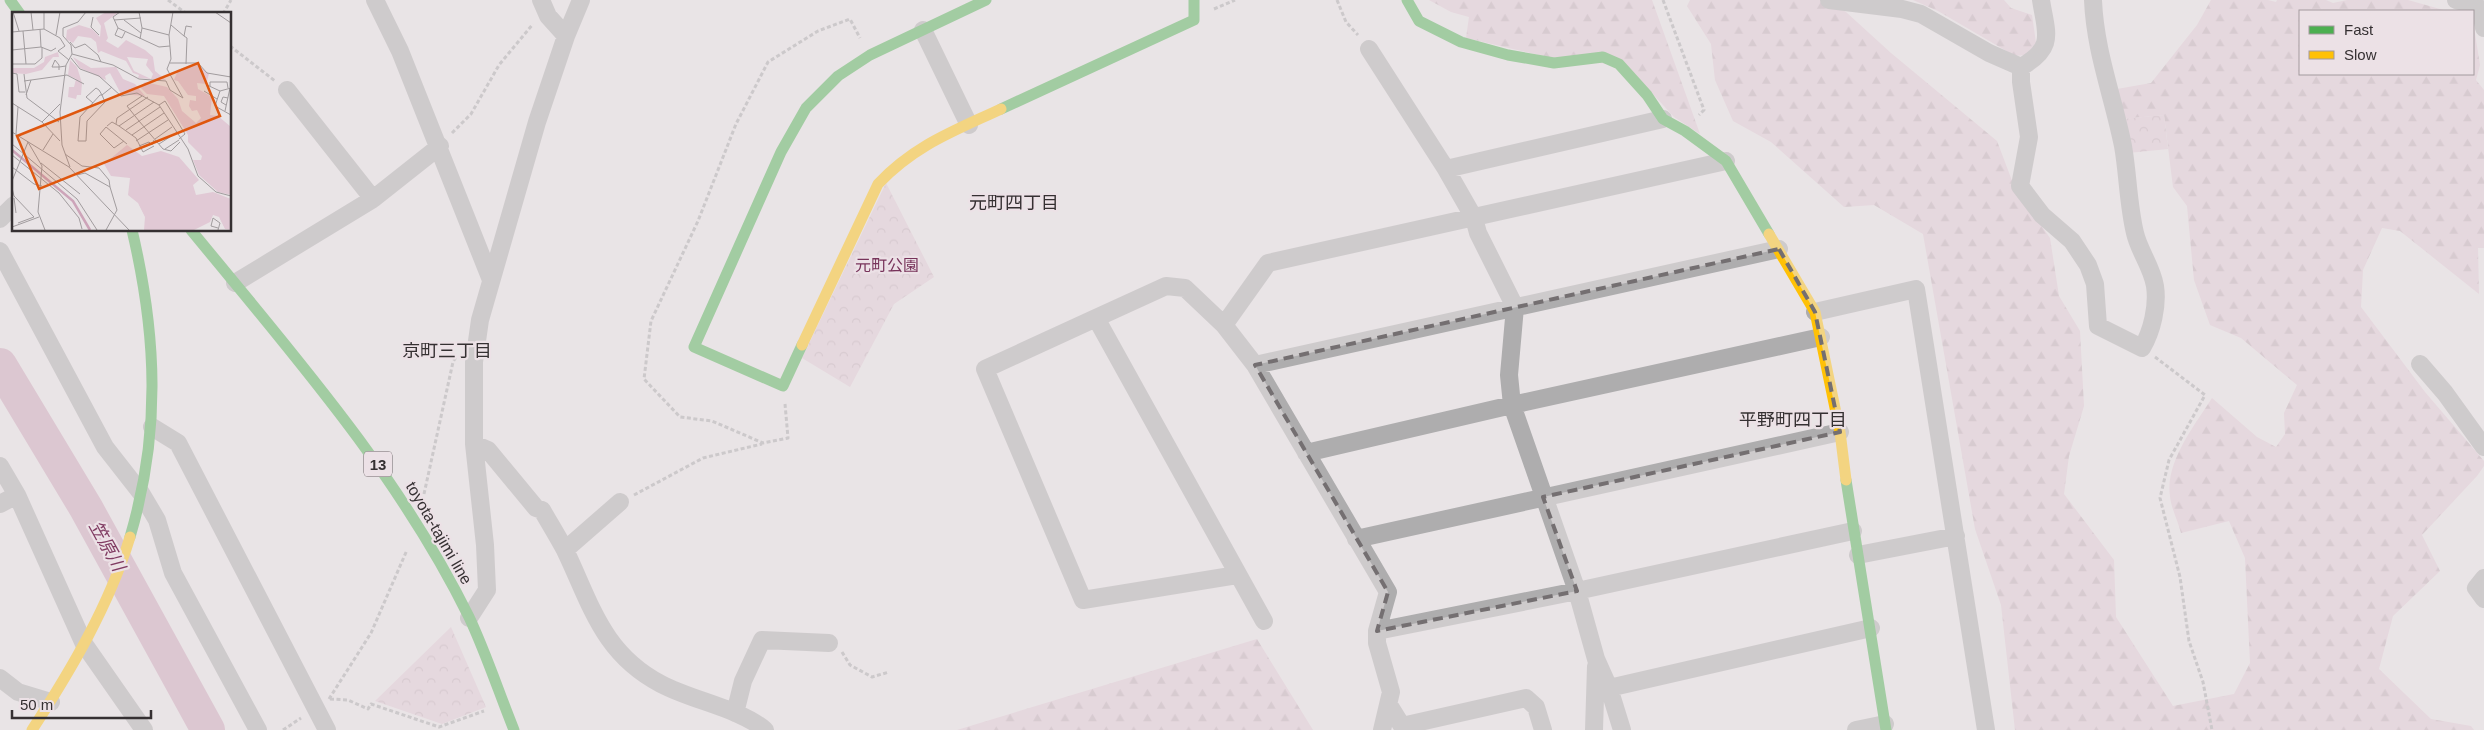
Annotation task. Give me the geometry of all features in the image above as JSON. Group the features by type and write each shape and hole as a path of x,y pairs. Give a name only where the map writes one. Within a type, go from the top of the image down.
{"street":[{"path":"10,0 19,12"},
{"path":"375,0 400,51 440,146 491,280"},
{"path":"469,618 487,590 485,545 474,444 474,362 480,320 537,122 566,36 581,0"},
{"path":"986,0 862,60 838,76 806,108 781,152 694,347 783,386 878,184 898,164 928,144 1194,20 1194,0"},
{"path":"1407,0 1419,21 1462,42 1508,55 1554,63 1603,57 1618,64 1647,95 1663,119 1685,130 1726,161 1815,312 1821,337 1840,432 1853,531 1871,628 1885,727 1856,730"},
{"path":"1829,0 1902,9 1921,14 1989,53 2021,67"},
{"path":"2021,67 2036,59 2044,47 2048,28 2041,0"},
{"path":"2021,67 2021,82 2029,136 2020,186 2042,215 2072,241 2088,265 2095,284 2098,326 2142,348 2151,332 2155,287 2152,272 2138,246 2134,229 2123,146 2095,31 2093,0"},
{"path":"2456,0 2476,5 2482,17 2484,28"},
{"path":"545,8 566,36"},
{"path":"923,30 969,126"},
{"path":"1369,49 1446,169 1474,218 1478,233 1515,307 1509,375 1512,405 1542,497 1577,591 1596,659 1609,688 1622,730"},
{"path":"287,90 373,199"},
{"path":"1446,169 1663,119"},
{"path":"235,283 373,199 440,146"},
{"path":"1224,325 1268,263 1726,161"},
{"path":"0,219 12,207"},
{"path":"32,730 51,702 95,622 116,574 136,516 141,493 152,426 152,371 149,323 132,231"},
{"name":"toyota-tajimi line","path":"193,231 327,395 387,477 418,526 469,618 514,730"},
{"path":"1255,365 1779,248"},
{"path":"0,251 105,447 141,493 157,520 173,573 258,730"},
{"path":"1237,575 1083,600 985,369 1166,286 1186,288 1224,325 1255,365 1388,592 1377,632 1376,643 1391,692 1382,730"},
{"path":"1815,312 1916,289 1986,730"},
{"path":"1096,318 1264,621"},
{"path":"1306,453 1512,405 1821,337"},
{"path":"2420,364 2445,393 2484,447"},
{"path":"152,426 178,444 327,730"},
{"path":"1356,539 1840,432"},
{"path":"474,444 488,450 536,508 542,510 565,550 576,578 597,620 610,641 629,662 660,683 705,703 752,719 765,730"},
{"path":"0,466 17,495 84,644 144,730"},
{"path":"0,504 17,495"},
{"path":"565,550 620,502"},
{"path":"1377,632 1853,531"},
{"path":"1858,555 1956,536"},
{"path":"2484,578 2476,588 2484,598"},
{"path":"1609,688 1871,628"},
{"path":"736,713 743,681 762,640 829,643"},
{"path":"1594,730 1596,659"},
{"path":"0,678 18,692 51,702"},
{"path":"1389,705 1402,726 1526,698 1536,707 1543,730"}],"path":[{"path":"168,0 184,12"},
{"path":"224,12 231,0"},
{"path":"1336,0 1346,22 1369,49"},
{"path":"1663,0 1704,110 1685,130"},
{"path":"440,146 471,114 499,65 545,8"},
{"path":"231,47 287,90"},
{"path":"2142,348 2205,395 2169,460 2160,498 2180,576 2189,641 2203,682 2212,730"},
{"path":"620,502 703,458 763,443"},
{"path":"829,643 840,649 850,665 860,672 872,677 889,672"},
{"path":"328,699 348,700 368,709 371,704 440,727 504,704"}],"highlighted area":[{"path":"1779,249 1815,312 1840,432 1543,497 1577,591 1377,631 1388,592 1255,365"}],"green space":[{"path":"1429,0 1652,0 1700,134 1674,117 1627,66 1552,58 1466,38 1469,17 1451,12"},
{"path":"1690,0 1824,0 1846,12 1891,53 1997,141 2014,186 2050,238 2059,296 2080,331 2084,406 2069,456 2064,494 2114,560 2116,617 2173,706 2234,694 2250,663 2245,558 2229,521 2181,533 2170,496 2172,470 2177,457 2190,432 2212,398 2257,437 2276,447 2285,434 2284,413 2297,385 2241,338 2210,325 2194,280 2187,206 2173,187 2164,115 2122,119 2117,89 2151,83 2197,25 2211,0 2268,0 2276,2 2277,0 2326,0 2333,3 2347,0 2408,0 2443,10 2299,10 2299,75 2474,75 2474,27 2480,65 2476,80 2484,90 2484,248 2478,248 2479,294 2400,231 2382,228 2363,270 2361,307 2425,392 2484,461 2484,466 2477,476 2422,535 2440,571 2393,616 2379,669 2431,719 2471,726 2474,730 2015,730 2001,605 1975,529 1923,234 1874,205 1844,207 1771,142 1733,121 1715,80 1711,44 1687,6"},
{"path":"1913,0 2004,0 2011,8 2032,15 2036,43 2026,55 2015,56 1938,11"},
{"path":"2164,115 2168,149 2128,153 2122,119"},
{"name":"元町公園","path":"886,183 934,277 894,304 850,387 802,358"},
{"path":"451,627 486,707 442,724 375,701"},
{"path":"1257,639 1313,730 957,730"}],"waterway":[{"name":"笠原川","path":"0,365 86,508 208,730"}],"traffic: fast":[{"path":"10,0 19,12"},
{"path":"802,345 783,386 694,347 781,152 806,108 838,76 870,55 986,0"},
{"path":"1001,109 1194,20 1194,0"},
{"path":"1407,0 1419,21 1461,42 1508,55 1554,63 1603,57 1619,64 1647,95 1663,119 1685,131 1726,161 1769,234"},
{"path":"130,537 147,460 152,384 147,308 132,231"},
{"path":"192,231 305,369 410,513 441,564 469,617 514,730"},
{"path":"1846,480 1886,730"}],"traffic: slow":[{"path":"802,345 878,184 892,170 921,149 951,132 1001,109"},
{"path":"1769,234 1815,312 1840,432 1846,480"},
{"path":"32,730 88,637 111,588 130,537"}],"district":[{"name":"元町四丁目","path":"1014,203"},
{"name":"京町三丁目","path":"447,351"},
{"name":"平野町四丁目","path":"1793,420"}]}
